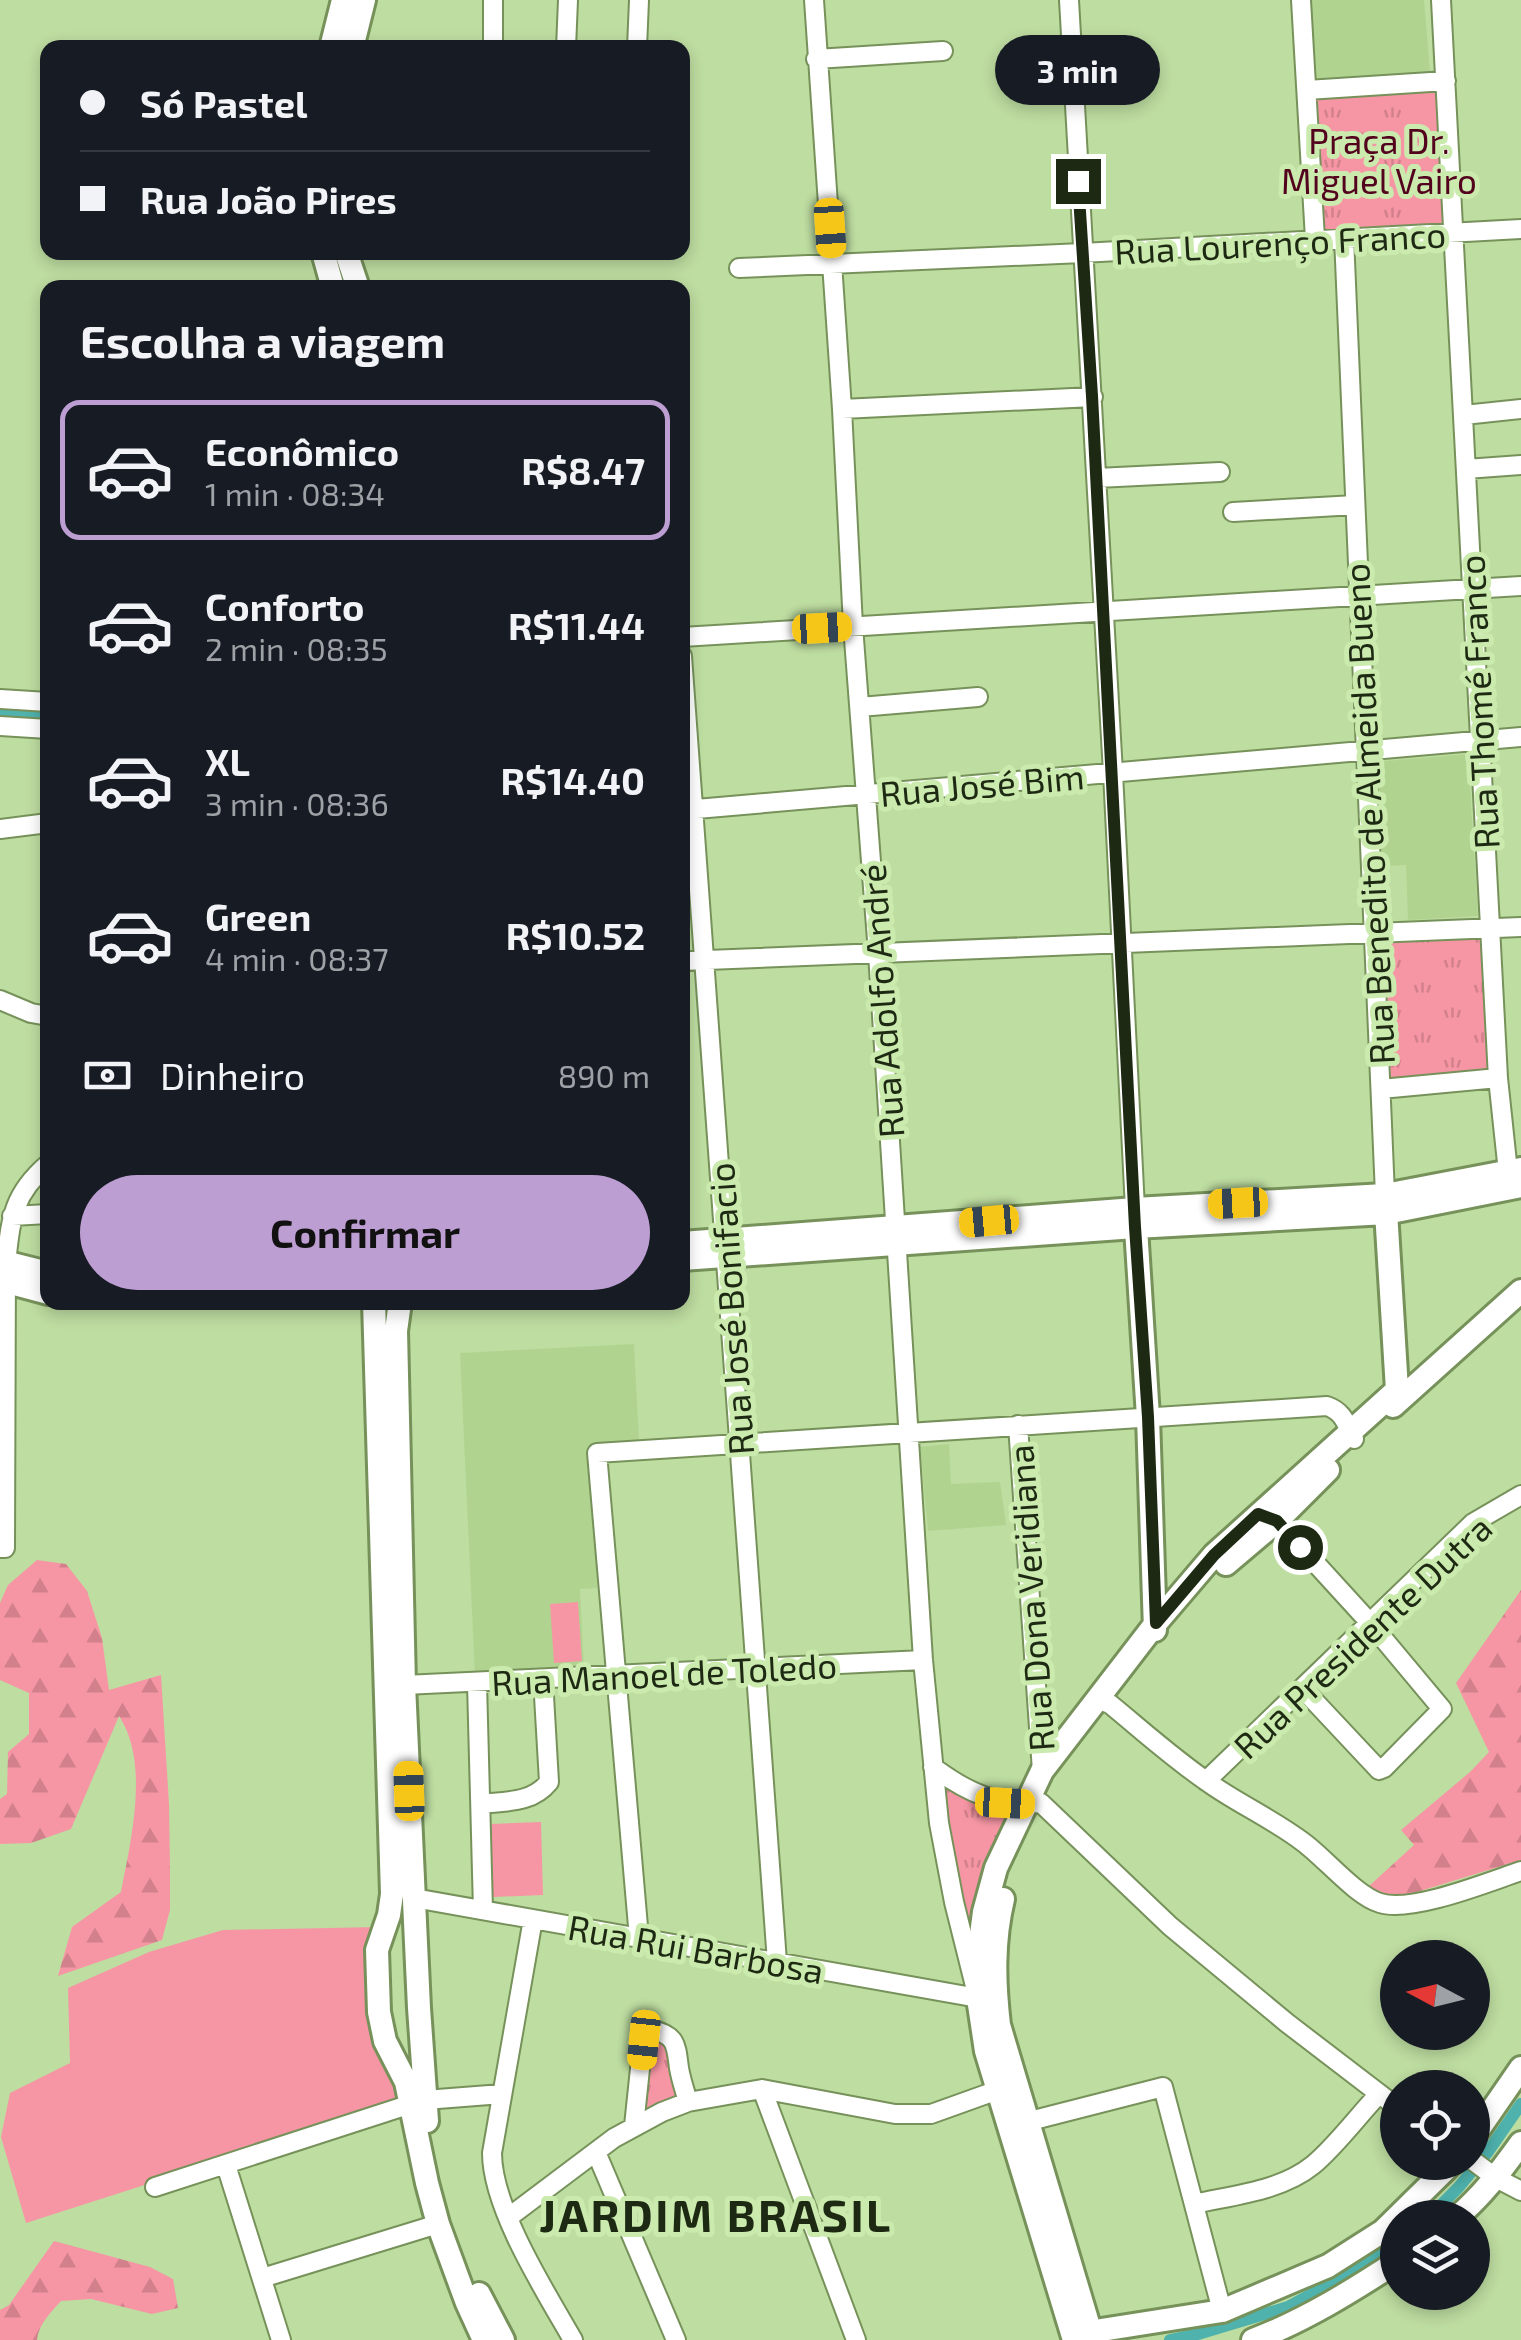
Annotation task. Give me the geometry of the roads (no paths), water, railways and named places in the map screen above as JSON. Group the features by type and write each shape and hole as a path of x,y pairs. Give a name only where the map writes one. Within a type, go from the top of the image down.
{"main road":[{"path":"333,40 343,0"},
{"path":"354,40 364,0"},
{"path":"690,1256 726,1248 1385,1204 1517,1176"},
{"name":"Rua Benedito de Almeida Bueno","path":"1353,1437 1396,1390 1385,1204"},
{"path":"1135,1218 1148,1417 1155,1635"},
{"path":"690,1244 726,1248"},
{"path":"3,1271 40,1273"},
{"path":"3,1271 40,1289"},
{"path":"1085,2338 999,2025 994,1986 999,1916 1042,1770 1155,1635 1267,1517 1521,1291"},
{"path":"374,1310 392,1894 390,1916 377,1950 380,2012 385,2041 418,2102 448,2217 464,2261 503,2340"},
{"path":"399,1310 396,1331 404,1685 419,2008 418,2102 427,2184 438,2224 484,2340"},
{"path":"1396,1364 1406,1378 1421,1379"},
{"path":"1085,2338 986,2051 978,1998 979,1950 996,1868 1103,1701"},
{"path":"384,1931 396,1926 408,1928 416,1938"},
{"path":"380,2012 400,2023 419,2008"},
{"path":"1490,2112 1521,2068"},
{"path":"1490,2166 1521,2143"},
{"path":"1085,2338 1222,2311 1328,2266 1383,2231 1435,2180"},
{"path":"1253,2340 1276,2332 1380,2272"}],"street":[{"path":"493,40 494,0"},
{"path":"566,40 568,0"},
{"path":"637,40 639,0"},
{"name":"Rua Adolfo André","path":"814,0 923,1660 939,1822 978,1998"},
{"path":"1070,0 1135,1218"},
{"path":"1301,0 1315,239"},
{"name":"Rua Thomé Franco","path":"1441,0 1498,1078 1517,1176"},
{"path":"816,58 943,51"},
{"path":"1307,90 1446,81"},
{"name":"Rua Lourenço Franco","path":"739,268 1521,229"},
{"name":"Rua Benedito de Almeida Bueno","path":"1344,238 1385,1204"},
{"path":"842,409 1092,396"},
{"path":"1464,415 1521,409"},
{"path":"1466,469 1521,466"},
{"path":"1097,478 1220,472"},
{"path":"1233,512 1355,505"},
{"path":"690,636 1521,586"},
{"path":"860,706 978,697"},
{"path":"0,699 40,702"},
{"path":"0,726 40,728"},
{"name":"Rua José Bim","path":"690,809 1521,737"},
{"path":"0,829 40,823"},
{"name":"Rua José Bonifacio","path":"690,828 704,960 778,1962"},
{"path":"690,961 1521,927"},
{"path":"0,1000 40,1015"},
{"path":"1381,1089 1498,1078"},
{"path":"2,1548 3,1271 12,1216 26,1183 40,1171"},
{"path":"12,1216 40,1214"},
{"path":"639,1938 596,1452 1328,1406 1344,1416 1353,1437"},
{"name":"Rua Dona Veridiana","path":"1018,1425 1042,1770"},
{"name":"Rua Presidente Dutra","path":"1206,1781 1473,1524 1521,1495"},
{"path":"1267,1517 1371,1624 1442,1709 1379,1770 1304,1689"},
{"name":"Rua Manoel de Toledo","path":"404,1685 923,1660"},
{"path":"481,1804 529,1799 550,1782 543,1679"},
{"path":"477,1683 483,1910"},
{"path":"1103,1701 1206,1781 1299,1839 1381,1904 1399,1906 1450,1894 1521,1871"},
{"path":"932,1767 981,1796 1005,1803 1034,1804 1170,1926 1378,2095 1314,2164 1289,2180 1194,2204"},
{"name":"Rua Rui Barbosa","path":"414,1898 978,1998"},
{"path":"533,1919 492,2170 496,2188 540,2284 573,2340"},
{"path":"634,2126 644,2040 652,2030 670,2037 678,2048 688,2102"},
{"path":"1026,2122 1164,2087 1222,2311"},
{"path":"509,2217 634,2126 688,2102 762,2089 895,2114 931,2114 998,2090"},
{"path":"762,2089 856,2340"},
{"path":"155,2187 418,2102 502,2094"},
{"path":"596,2152 676,2340"},
{"path":"226,2165 282,2340"},
{"path":"1490,2173 1521,2190"},
{"path":"262,2278 438,2224"}],"waterway":[{"path":"0,714 40,716"},
{"path":"1446,2200 1487,2153 1521,2104"},
{"path":"1170,2340 1288,2307 1380,2254"}],"district":[{"name":"JARDIM BRASIL","path":"716,2214"}],"park label":[{"name":"Praça Dr. Miguel Vairo","path":"1379,160"}]}
